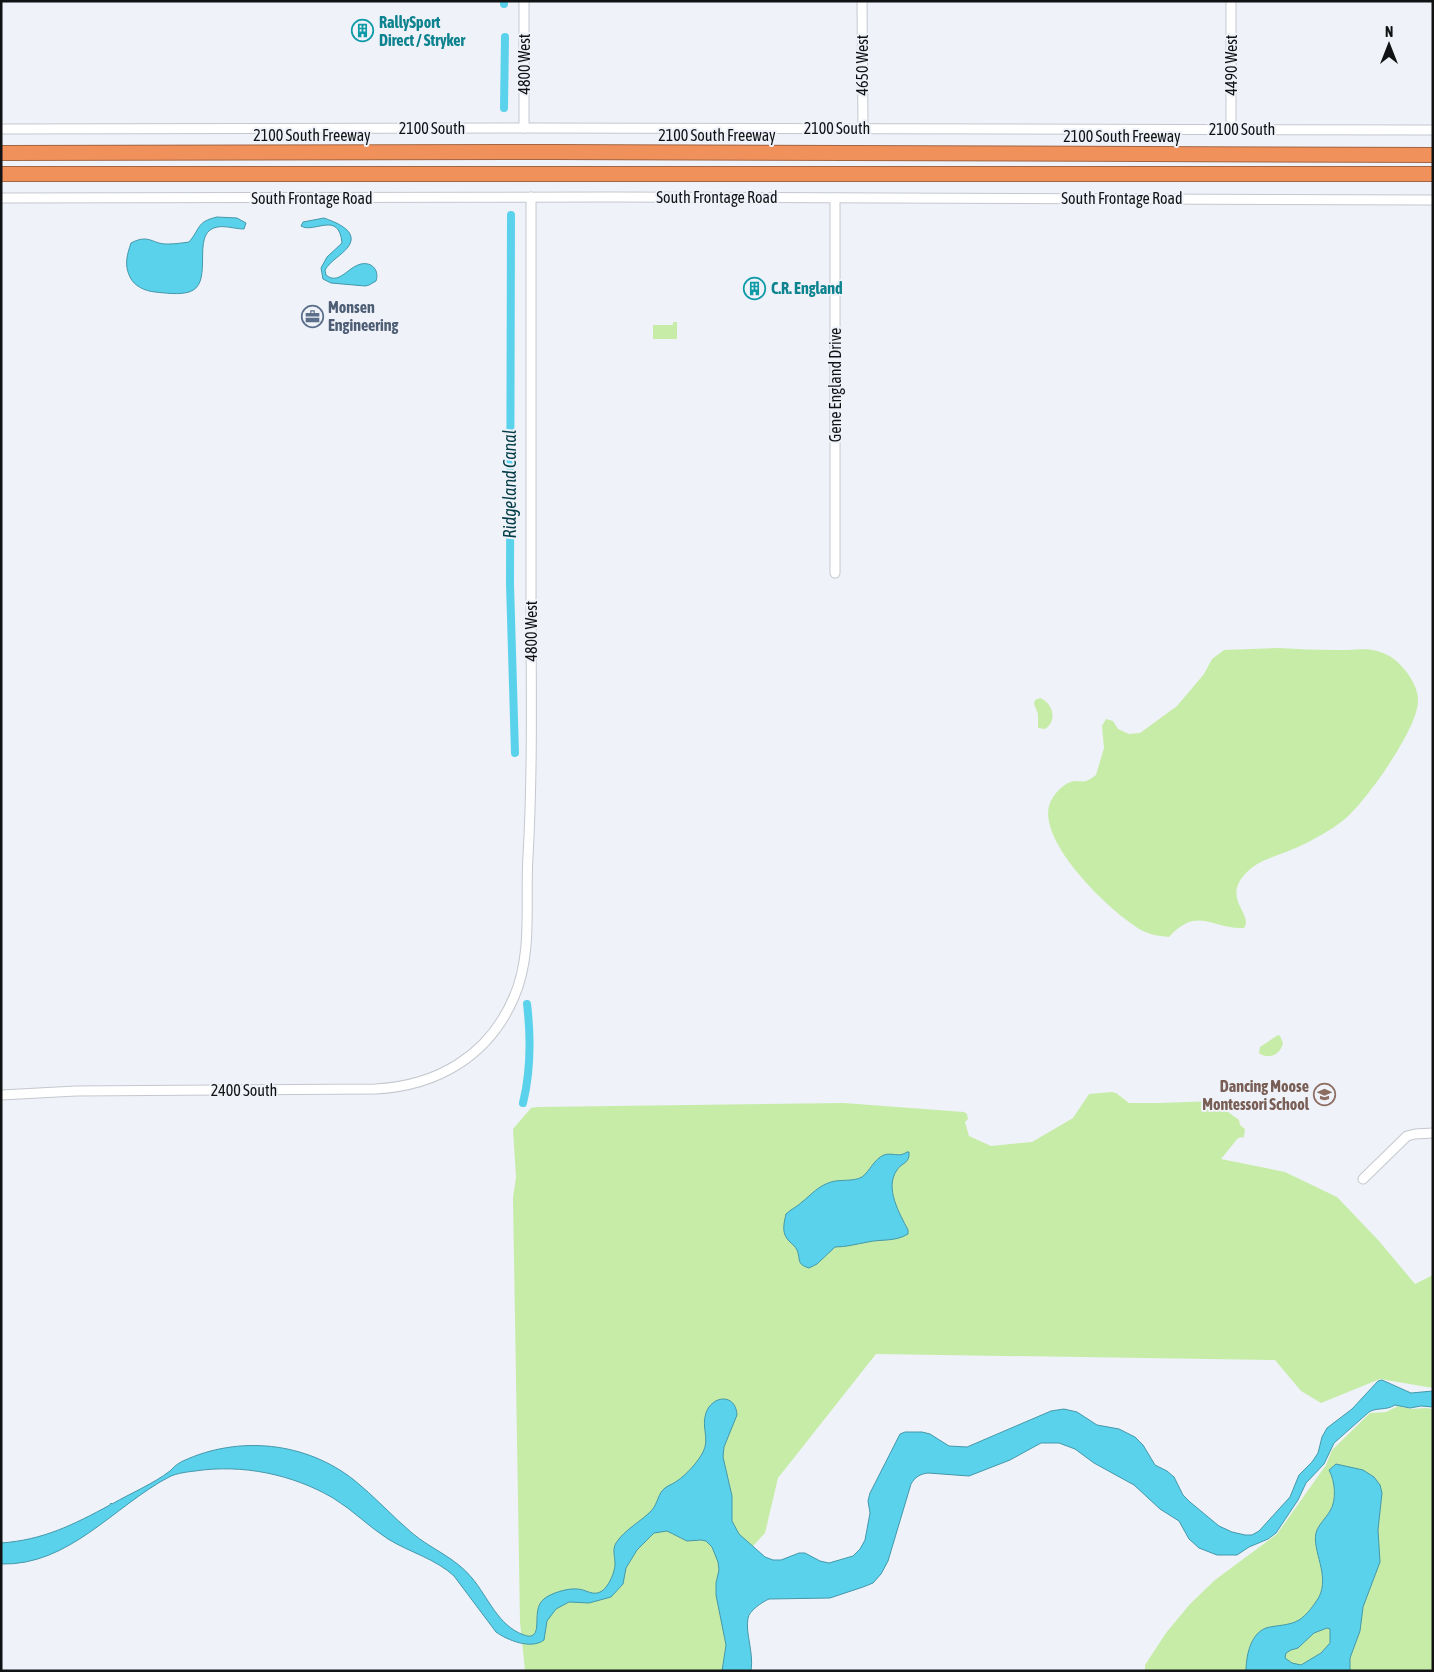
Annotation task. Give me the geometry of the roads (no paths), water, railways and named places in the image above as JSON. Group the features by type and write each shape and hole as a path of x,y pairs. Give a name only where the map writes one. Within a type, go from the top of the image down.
{"highway":[{"name":"2100 South Freeway","path":"1,153 560,152 1433,155"},
{"path":"1,174 1433,174"}],"street":[{"name":"4800 West","path":"524,1 524,128"},
{"name":"4650 West","path":"862,1 863,128"},
{"name":"4490 West","path":"1230,1 1231,128"},
{"name":"2100 South","path":"1,129 1231,128 1433,130"},
{"name":"4800 West","path":"476,1050 496,1029 510,1006 522,973 526,947 531,771 531,197"},
{"name":"South Frontage Road","path":"1,198 531,197 1433,200"},
{"name":"Gene England Drive","path":"835,198 835,573"},
{"name":"2400 South","path":"1,1095 86,1091 395,1088 419,1083 441,1074 460,1063 476,1050"},
{"path":"1363,1179 1408,1136 1433,1134"}],"water":[{"path":"217,217 237,218 246,223 244,229 218,227 210,230 205,236 202,272 196,288 189,292 172,294 140,288 134,283 128,273 127,264 131,243 143,239 163,244 189,242 202,223"},
{"path":"324,218 345,228 351,236 348,247 325,270 326,275 330,278 335,278 358,265 366,264 375,269 377,273 376,281 365,286 331,283 323,279 321,268 327,257 342,243 340,233 331,225 306,228 301,226 303,222"},
{"path":"909,1152 908,1159 897,1170 893,1177 892,1185 895,1201 908,1234 893,1239 835,1247 817,1264 809,1268 802,1265 796,1249 785,1235 784,1221 786,1214 822,1186 835,1181 858,1179 884,1155 901,1155"},
{"path":"1382,1380 1411,1393 1433,1391 1433,1407 1421,1406 1410,1408 1395,1405 1369,1412 1334,1443 1324,1464 1306,1483 1298,1500 1276,1533 1237,1555 1217,1555 1199,1548 1189,1539 1179,1521 1160,1509 1134,1485 1094,1463 1075,1449 1059,1443 1041,1443 1010,1460 969,1476 928,1473 920,1475 911,1484 888,1561 881,1574 873,1583 830,1598 769,1599 751,1612 747,1624 752,1664 751,1671 722,1671 726,1645 716,1595 719,1570 712,1547 706,1541 687,1541 667,1531 654,1533 637,1550 626,1568 623,1584 611,1597 589,1603 569,1602 556,1609 547,1621 544,1640 533,1644 519,1643 496,1632 454,1576 447,1570 388,1539 333,1498 284,1477 249,1470 213,1469 185,1472 172,1476 149,1489 70,1545 48,1555 25,1562 1,1564 1,1543 31,1539 70,1525 149,1484 183,1461 204,1453 227,1448 272,1446 294,1450 315,1457 335,1467 354,1480 412,1533 466,1571 507,1625 515,1631 530,1636 533,1635 536,1629 540,1603 547,1597 560,1591 573,1589 599,1593 607,1586 615,1567 614,1551 616,1543 624,1533 652,1510 663,1490 676,1482 698,1460 706,1442 704,1423 706,1413 709,1407 718,1400 728,1400 736,1408 737,1415 724,1447 723,1457 732,1496 732,1521 739,1534 765,1557 773,1560 781,1560 799,1553 805,1553 820,1561 829,1563 853,1556 865,1540 870,1513 868,1501 870,1493 900,1434 905,1432 922,1432 930,1434 949,1446 967,1447 1051,1411 1064,1409 1077,1412 1097,1425 1119,1429 1135,1437 1143,1445 1155,1465 1174,1477 1183,1495 1190,1502 1219,1526 1232,1532 1252,1535 1259,1531 1290,1497 1299,1475 1318,1453 1322,1437 1327,1428 1352,1409 1378,1381"},
{"path":"1336,1464 1363,1470 1374,1477 1380,1485 1382,1493 1378,1530 1380,1562 1363,1607 1360,1631 1350,1658 1350,1671 1246,1671 1248,1653 1256,1635 1266,1628 1299,1620 1308,1613 1319,1597 1323,1580 1315,1540 1320,1524 1334,1502 1334,1485 1329,1470","holes":["1327,1628 1330,1629 1330,1643 1321,1653 1301,1665 1292,1663 1285,1658 1286,1653 1298,1648 1314,1633"]}],"waterway":[{"name":"Ridgeland Canal","path":"504,108 505,37"},
{"name":"Ridgeland Canal","path":"511,215 510,584 515,753"},
{"name":"Ridgeland Canal","path":"523,1103 530,1054 527,1004"}],"place":[{"name":"RallySport Direct / Stryker","path":"363,31"},
{"name":"C.R. England","path":"755,288"},
{"name":"Monsen Engineering","path":"312,316"},
{"name":"Dancing Moose Montessori School","path":"1325,1095"}]}
